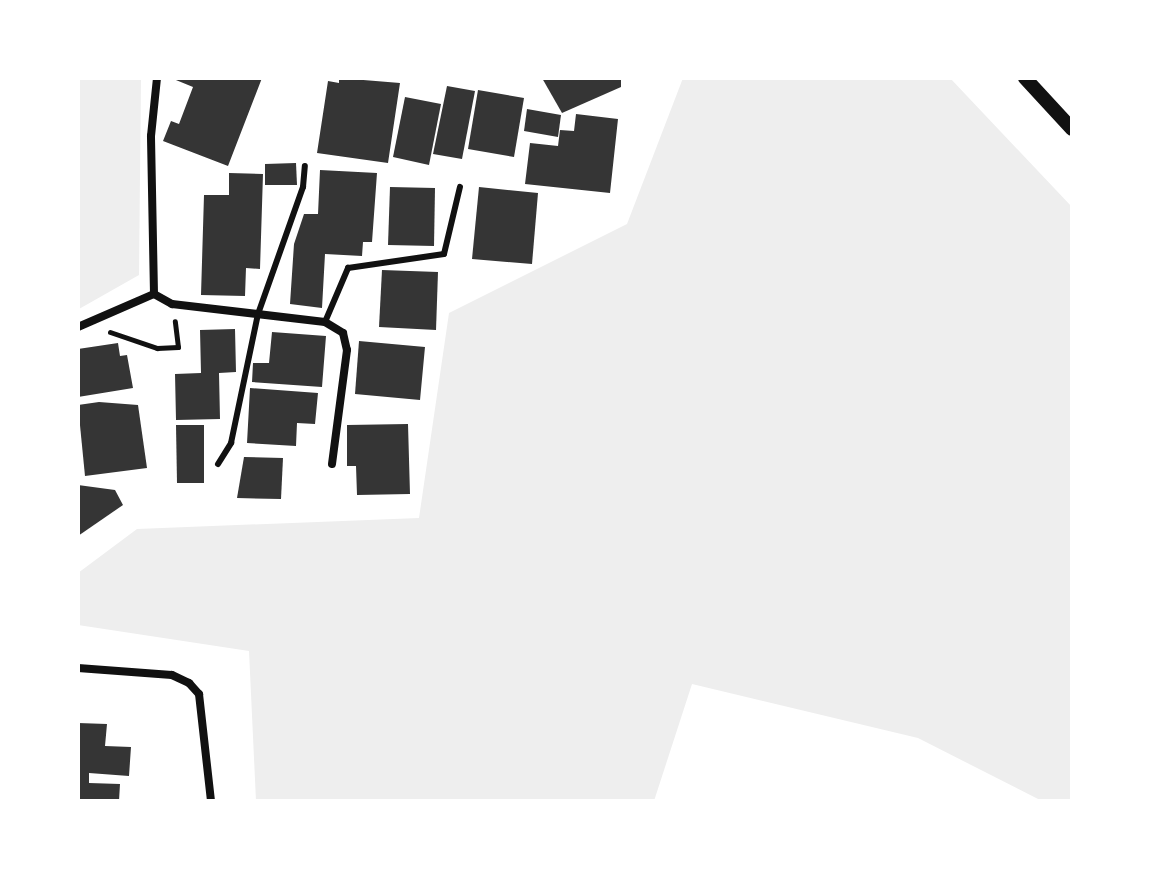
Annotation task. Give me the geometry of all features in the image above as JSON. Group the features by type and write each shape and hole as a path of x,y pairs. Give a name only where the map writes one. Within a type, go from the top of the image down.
{"street":[{"path":"154,294 151,136 157,78"},
{"path":"1025,78 1072,129"},
{"path":"154,294 172,304 325,322 343,333 347,350 332,464"},
{"path":"78,327 154,294"},
{"path":"78,668 172,675 199,694 211,801"}],"lane":[{"path":"218,464 231,443 258,314 303,187 305,166"},
{"path":"325,322 348,268 444,254 460,187"}],"path":[{"path":"100,333 157,348 178,347"}],"shaded area":[{"path":"78,78 141,78 139,275 79,309"},
{"path":"683,78 950,78 1072,207 1072,801 1042,801 918,738 692,684 654,801 256,801 249,651 78,625 78,573 137,529 419,518 449,313 627,224"}],"building":[{"path":"171,78 262,78 228,166 163,141 171,121 179,124 193,87"},
{"path":"339,78 400,83 388,163 317,153 328,81 339,83"},
{"path":"542,78 621,78 621,87 562,113"},
{"path":"447,86 475,91 462,159 433,154"},
{"path":"478,90 524,98 514,157 468,149"},
{"path":"405,97 441,104 429,165 393,157"},
{"path":"527,109 561,115 558,137 524,131"},
{"path":"576,114 618,119 610,193 525,184 530,143 558,146 560,130 574,131"},
{"path":"296,163 297,185 265,185 265,164"},
{"path":"320,170 377,173 372,242 363,242 362,256 325,254 322,308 290,304 294,244 304,214 318,214"},
{"path":"229,173 263,174 260,269 246,268 245,296 201,295 204,195 229,195"},
{"path":"390,187 435,188 434,246 388,245"},
{"path":"479,187 538,193 532,264 472,259"},
{"path":"382,270 438,272 436,330 379,327"},
{"path":"235,329 236,372 219,373 220,419 176,420 175,374 201,373 200,330"},
{"path":"272,332 326,336 322,387 252,382 253,363 269,363"},
{"path":"359,341 425,347 420,400 355,394"},
{"path":"118,343 120,356 127,355 133,388 78,397 78,349"},
{"path":"250,388 318,393 315,424 297,423 296,446 247,443"},
{"path":"99,402 138,405 147,468 85,476 78,405"},
{"path":"408,424 410,494 357,495 356,466 347,466 347,425"},
{"path":"176,425 204,425 204,483 177,483"},
{"path":"244,457 283,458 281,499 237,498"},
{"path":"78,485 115,490 123,505 78,536"},
{"path":"78,723 107,724 105,746 131,747 129,776 89,773 89,783 120,784 119,801 78,801"}]}
